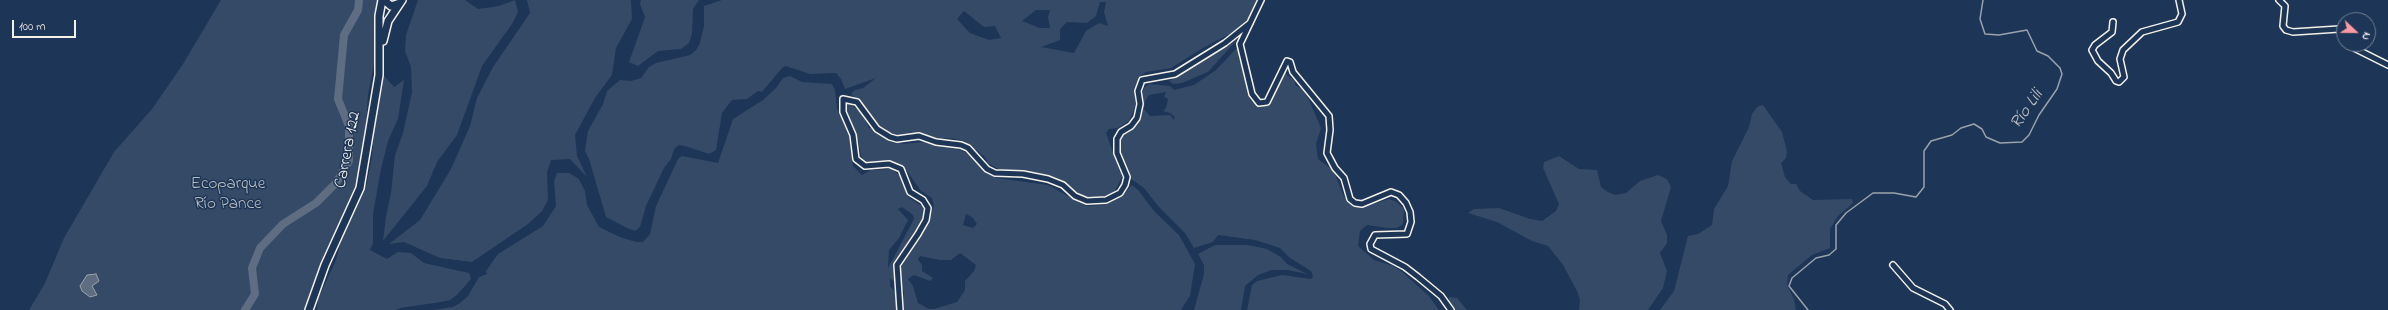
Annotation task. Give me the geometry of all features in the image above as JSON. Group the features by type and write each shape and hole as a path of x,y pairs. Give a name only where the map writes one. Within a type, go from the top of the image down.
{"street":[{"path":"383,0 391,6 401,1"},
{"name":"Carrera 122","path":"379,59 379,16 383,0"},
{"path":"1261,0 1240,44 1240,50 1255,99 1259,103 1267,102 1289,61 1293,72 1329,116 1330,130 1327,153 1335,168 1344,178 1350,199 1355,203 1369,203 1384,193 1390,192 1399,195 1406,202 1410,212 1411,222 1406,234 1375,235 1371,239 1371,249 1418,278 1441,296 1451,310"},
{"path":"2113,22 2112,32 2095,45 2092,50 2098,61 2119,82 2124,77 2120,59 2123,50 2142,32 2178,22 2182,14 2180,0"},
{"path":"2279,0 2285,6 2283,26 2286,30 2293,32 2336,30"},
{"name":"Carrera 122","path":"309,310 325,265 360,188 385,28 401,1"},
{"path":"900,310 897,264 921,230 926,220 928,208 923,200 910,192 901,168 889,164 865,166 856,159 853,135 843,112 843,99 857,102 878,129 890,137 902,139 919,136 936,142 961,145 968,148 987,169 995,173 1023,174 1048,179 1063,185 1075,196 1087,201 1106,200 1120,193 1126,185 1127,177 1119,160 1116,140 1121,132 1131,126 1137,118 1140,104 1138,91 1142,80 1175,74 1225,43 1250,23"},
{"path":"2362,52 2388,65"},
{"path":"1893,265 1913,288 1945,304 1950,310"}],"green space":[{"name":"Ecoparque Río Pance","path":"221,0 380,0 376,54 368,95 364,155 357,187 322,264 306,310 29,310 45,283 64,238 114,152 152,109 183,64"},
{"path":"418,0 465,0 478,9 499,6 515,0 518,12 512,24 482,66 457,135 437,162 427,186 383,241 391,193 395,155 403,133 412,92 411,67 405,51 406,35"},
{"path":"527,0 631,0 632,19 616,48 612,75 595,98 575,135 577,156 587,177 570,159 551,160 547,172 548,200 542,211 528,224 472,262 440,258 404,242 389,244 420,220 451,169 470,126 477,98 493,67 530,13"},
{"path":"641,0 699,0 693,9 692,34 689,43 681,49 658,51 638,66 629,62 645,17 640,4"},
{"path":"722,0 1257,0 1250,17 1235,31 1203,48 1171,68 1146,72 1140,76 1136,85 1135,107 1129,121 1118,128 1109,129 1106,133 1122,177 1114,193 1108,196 1084,197 1078,195 1065,182 1051,177 1000,170 988,163 985,157 964,141 950,138 938,139 917,134 898,137 890,135 877,124 868,110 851,94 855,90 863,88 876,78 845,89 841,79 836,73 810,74 786,66 782,68 762,92 758,91 747,99 732,100 722,113 716,150 709,154 679,145 674,149 671,159 664,168 646,206 640,227 635,231 606,217 589,159 585,151 588,131 603,104 607,91 620,80 631,81 641,78 649,67 656,63 690,55 696,50 700,43 704,26 704,6","holes":["1100,2 1106,2 1104,12 1108,26 1099,23 1086,31 1074,53 1041,47 1060,40 1060,29 1067,22 1087,23 1096,16","1036,10 1050,10 1048,17 1050,28 1040,28 1022,21","964,11 984,27 995,26 1001,38 989,40 970,33 957,19"]},
{"path":"1242,34 1208,72 1182,83 1173,84 1169,81 1201,59 1227,47"},
{"path":"1237,48 1240,51 1238,58 1244,69 1247,93 1251,101 1264,105 1267,103 1283,67 1287,75 1295,81 1295,85 1302,89 1309,100 1321,128 1316,144 1318,159 1334,171 1344,197 1356,206 1367,206 1389,199 1397,202 1404,209 1403,224 1397,228 1367,225 1360,231 1358,246 1374,260 1393,266 1401,271 1429,296 1439,310 1247,310 1252,285 1257,281 1282,275 1311,279 1313,276 1311,271 1290,258 1280,248 1255,240 1218,235 1213,242 1194,248 1185,233 1158,206 1144,188 1127,176 1119,150 1121,137 1134,125 1144,88 1149,84 1170,86 1174,90 1194,85 1216,70","holes":["1166,92 1164,97 1168,99 1166,108 1163,111 1170,113 1175,117 1174,120 1170,115 1150,116 1144,109 1145,101 1149,95"]},
{"path":"379,70 394,87 404,80 398,119 388,141 381,169 373,214 373,243 370,250 387,259 398,252 411,253 424,263 469,273 471,279 457,295 450,300 441,302 400,308 396,310 317,310 318,299 336,260 341,241 367,183 372,156"},
{"path":"790,76 802,82 832,84 835,90 837,109 849,131 853,166 862,175 871,170 891,169 899,175 908,197 923,207 923,223 895,269 894,281 890,279 890,286 895,292 897,301 896,310 433,310 453,307 460,303 468,296 479,277 487,274 486,271 498,254 543,226 556,206 554,181 557,173 569,173 579,179 585,191 587,205 599,227 620,237 636,242 643,242 650,234 656,206 678,159 682,156 718,163 733,119 763,100 776,88 783,78","holes":["902,207 913,215 914,219 888,268 889,250 899,238 908,220 898,209"]},
{"path":"846,101 861,112 869,128 873,128 887,139 903,144 923,142 956,148 969,154 996,178 1048,185 1086,206 1105,205 1123,195 1132,185 1138,190 1154,211 1179,235 1195,264 1190,296 1181,310 902,310 904,292 901,282 901,269 903,261 924,231 934,206 932,198 921,191 906,170 891,162 863,164 857,136 843,107","holes":["966,214 972,217 977,224 973,228 963,225","960,253 976,265 974,271 965,281 965,290 957,302 934,309 929,309 918,303 913,286 908,279 914,275 930,281 933,278 922,271 922,265 918,259 920,256 940,260 951,260"]},
{"path":"1763,105 1782,132 1787,151 1786,158 1781,163 1785,177 1791,184 1796,184 1800,191 1813,200 1852,199 1853,203 1838,216 1830,229 1830,248 1812,255 1788,275 1787,285 1794,299 1796,310 1660,310 1674,291 1688,236 1698,234 1712,225 1714,209 1728,186 1732,161 1749,127 1752,114 1757,107"},
{"path":"1559,156 1579,169 1597,170 1601,187 1615,195 1626,193 1640,181 1658,175 1667,179 1671,187 1661,221 1667,235 1667,243 1660,253 1667,271 1663,288 1648,310 1579,310 1580,300 1577,291 1563,265 1548,246 1532,241 1497,222 1468,213 1474,209 1499,208 1530,219 1542,221 1556,211 1559,204 1543,168 1544,162"},
{"path":"1215,245 1248,245 1267,249 1281,257 1287,264 1307,274 1288,270 1272,270 1258,275 1245,286 1241,310 1194,310 1204,274 1204,265 1198,254"},
{"path":"1449,297 1457,298 1467,310 1455,310 1449,302"}],"shaded area":[{"path":"96,274 99,281 92,286 97,295 90,297 82,291 80,286 87,275"}],"waterway":[{"path":"245,310 255,294 252,268 260,248 283,224 316,203 336,183 349,161 349,126 338,99 344,35 358,10 359,0"},
{"name":"Río Lili","path":"1808,310 1789,286 1792,278 1816,258 1829,255 1836,249 1836,225 1846,213 1873,193 1894,193 1916,197 1924,187 1924,151 1931,141 1952,135 1961,128 1974,124 1982,129 1986,137 2000,143 2022,142 2029,135 2039,115 2057,89 2062,74 2060,68 2048,56 2037,51 2027,30 1999,35 1985,34 1980,19 1983,0"}]}
